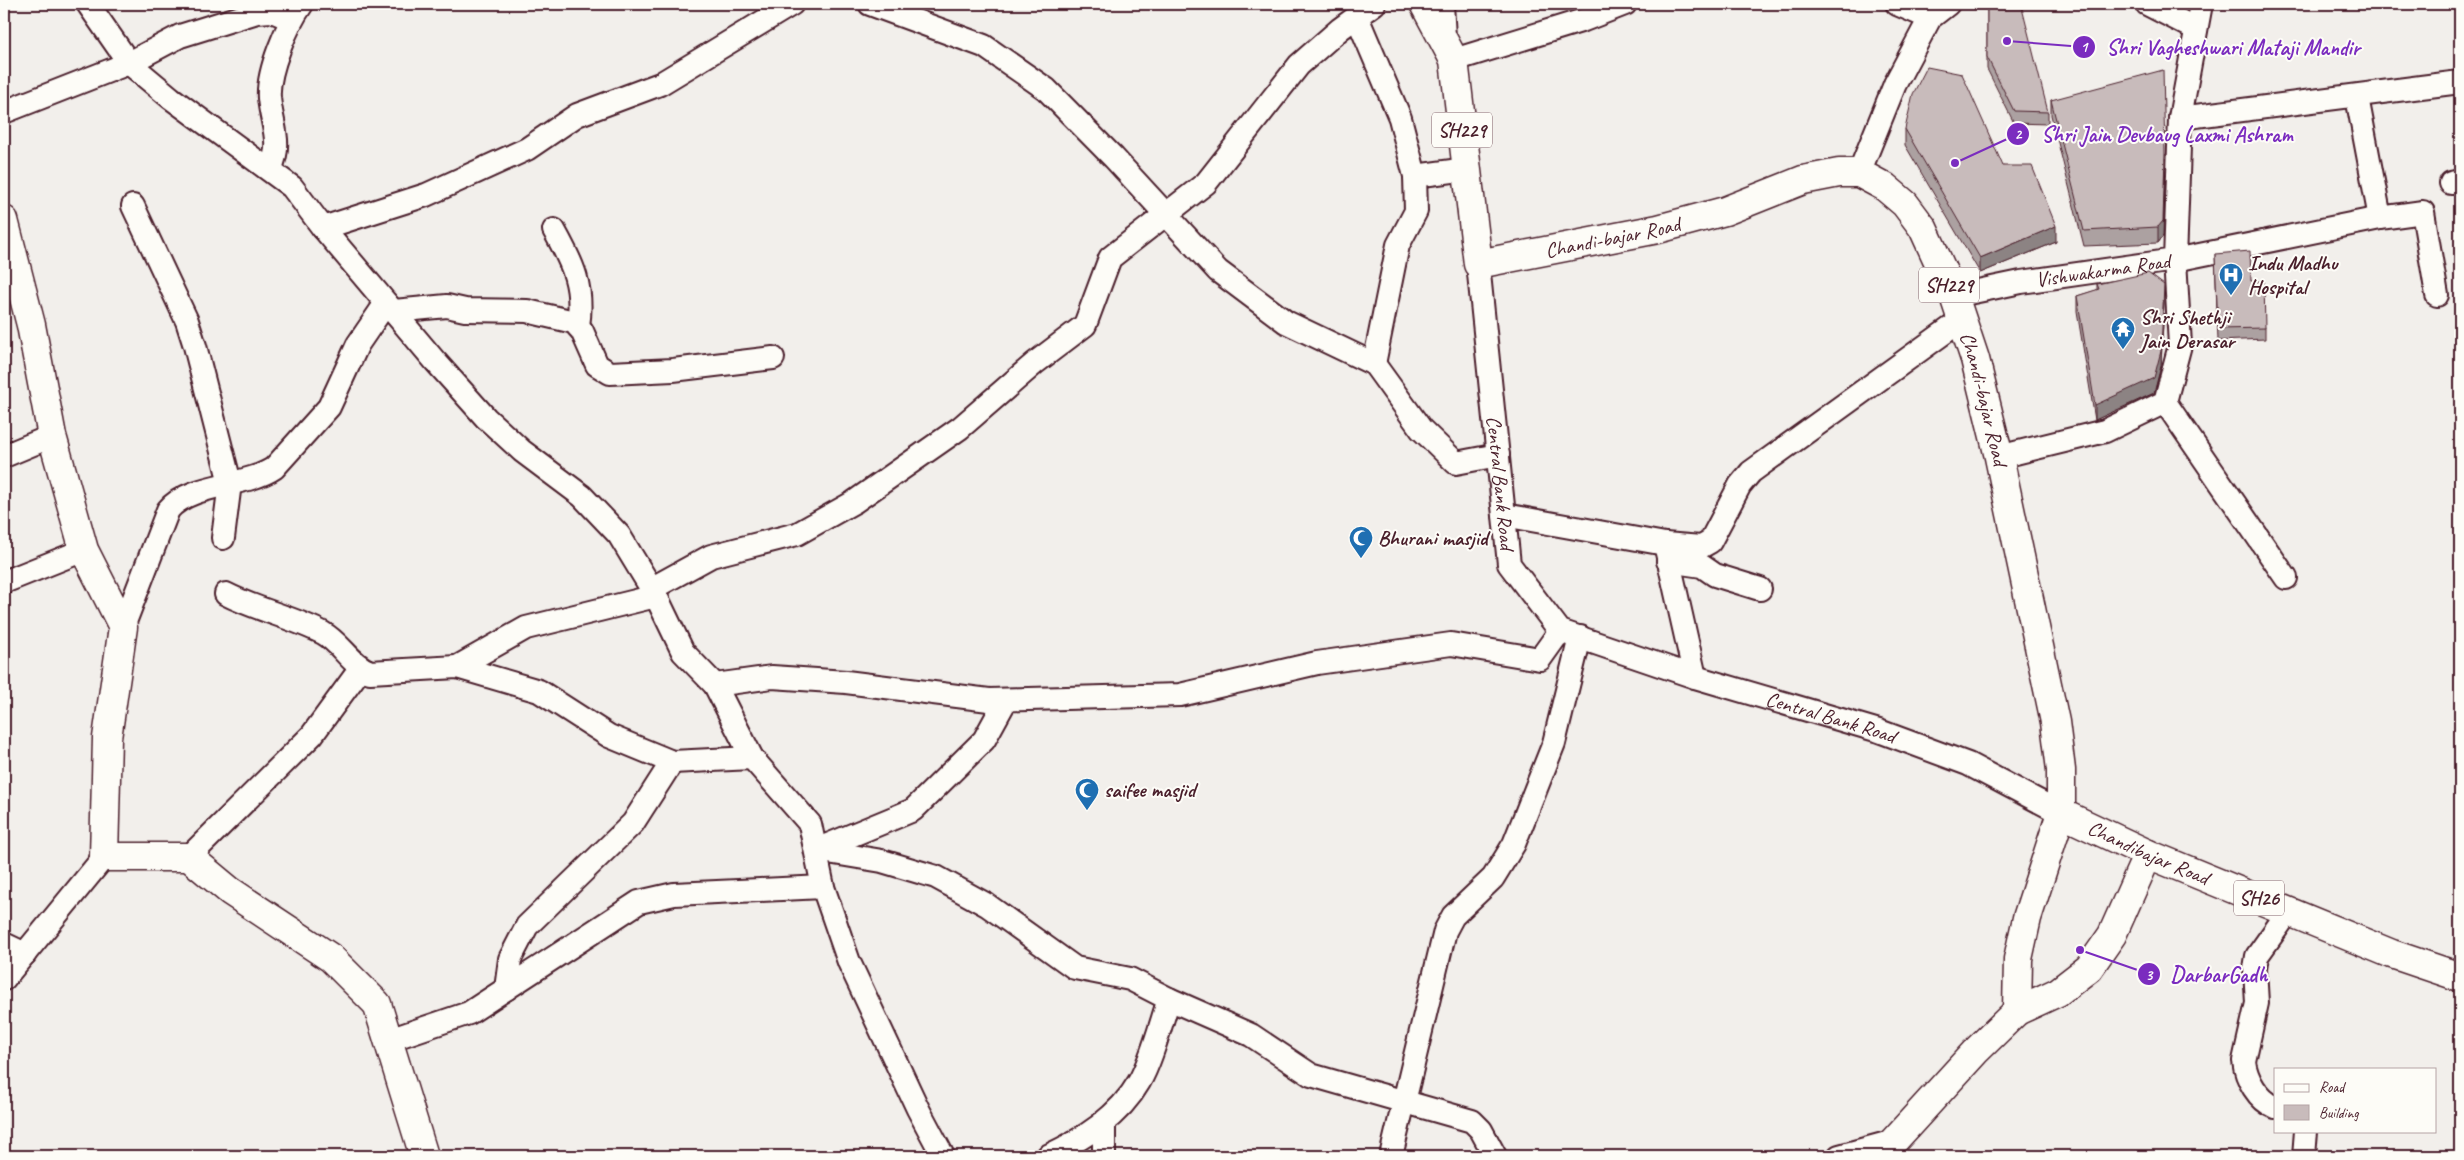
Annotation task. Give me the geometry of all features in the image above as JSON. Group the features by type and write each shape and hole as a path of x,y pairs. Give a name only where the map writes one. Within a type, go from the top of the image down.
{"main road":[{"name":"Central Bank Road","path":"1424,4 1449,49 1467,169 1478,264"},
{"name":"Chandi-bajar Road","path":"1478,264 1658,229 1726,211 1803,180 1839,173 1859,173 1886,186 1905,204 1923,228 1959,307 2000,457 2055,722 2061,770 2061,813 2036,886 2018,959 2017,1011"},
{"path":"4,220 31,325 52,436 84,550 123,627 107,738 104,857 189,856 230,892 331,958 377,1004 424,1156"},
{"name":"Chandibajar Road","path":"2061,813 2148,854 2392,954 2460,977"},
{"path":"1887,1148 2017,1011 2058,992 2089,968 2112,935 2148,854"}],"street":[{"path":"88,4 129,63 171,98 292,187 323,228 435,361 486,418 522,451 582,496 619,535 654,592 683,652 715,685 752,758 810,824 823,887 848,962 943,1156"},
{"path":"323,228 426,195 527,149 577,115 660,84 792,4"},
{"path":"871,4 984,46 1046,89 1218,271 1286,322 1374,364 1422,429 1456,463 1498,455"},
{"path":"1442,4 1449,49 1584,20 1625,4"},
{"path":"1897,4 1930,18"},
{"path":"1859,173 1895,84 1930,18 1948,4"},
{"path":"2147,4 2196,29"},
{"name":"Vishwakarma Road","path":"1959,307 2031,280 2175,260 2180,118 2201,4"},
{"path":"457,667 526,628 654,592 711,556 797,534 854,502 960,428 1034,363 1085,326 1110,258 1206,183 1300,64 1365,10 1400,118 1415,176 1416,211 1398,245 1374,364"},
{"path":"4,112 129,63 180,36 257,12 296,11 279,51 270,88 270,99 278,146 277,156 270,170"},
{"path":"2180,118 2460,82"},
{"path":"2357,96 2380,218"},
{"path":"1415,176 1467,169"},
{"path":"133,206 187,321 230,483 223,538"},
{"path":"2286,578 2165,402 2180,345 2175,260 2380,218 2423,212 2437,295"},
{"path":"554,230 573,266 581,301 578,326"},
{"name":"Central Bank Road","path":"1478,264 1509,564 1570,634 1695,677 1879,732 1968,764 2061,813"},
{"path":"123,627 168,510 179,500 230,483 266,474 274,468 329,406 358,344 390,307 447,306 465,310 527,311 574,322 578,326 597,365 610,373 673,370 773,358"},
{"path":"1667,552 1706,546 1710,542 1740,485 1751,472 1959,307"},
{"path":"2000,457 2105,431 2165,402"},
{"path":"4,456 52,436"},
{"path":"1504,515 1667,552 1702,566 1715,576 1760,589"},
{"path":"4,582 84,550"},
{"path":"1667,552 1695,677"},
{"path":"226,594 250,606 324,634 361,668 370,672 382,673 457,667 539,691 609,736 672,762 752,758"},
{"path":"715,685 772,677 846,682 989,700 1180,695 1317,662 1451,644 1540,658 1570,634"},
{"path":"1391,1156 1445,931 1453,916 1492,878 1514,844 1554,743 1570,634"},
{"path":"189,856 312,735 361,668"},
{"path":"816,850 913,810 984,740 1006,700"},
{"path":"506,989 510,959 527,926 633,823 672,762"},
{"path":"816,850 882,861 936,877 988,905 1075,968 1130,979 1169,999 1251,1035 1311,1075 1472,1121 1481,1130 1495,1156"},
{"path":"4,980 104,857"},
{"path":"389,1040 469,1013 639,902 674,894 823,887"},
{"path":"2274,1106 2256,1091 2245,1070 2244,1061 2257,1003 2255,968 2257,956 2289,911"},
{"path":"4,944 25,954"},
{"path":"1048,1156 1104,1123 1127,1099 1140,1081 1169,999"},
{"path":"1104,1123 1104,1156"},
{"path":"2304,1156 2306,1132"},
{"path":"1839,1156 1887,1148"}],"building":[{"path":"1987,4 2021,4 2048,112 2014,111 1987,57"},
{"path":"1927,67 1962,74 2003,166 2032,166 2056,226 1980,258 1905,129 1913,94"},
{"path":"2163,70 2165,154 2163,221 2158,227 2084,231 2051,100"},
{"path":"2250,251 2251,281 2264,281 2265,328 2218,329 2215,254"},
{"name":"Shri Shethji Jain Derasar","path":"2148,273 2164,285 2161,351 2154,378 2095,405 2077,296 2099,289 2097,284"}],"place":[{"name":"Shri Vagheshwari Mataji Mandir","path":"2007,41"},
{"name":"Shri Jain Devbaug Laxmi Ashram","path":"1955,163"},
{"name":"Indu Madhu Hospital","path":"2231,296"},
{"name":"Shri Shethji Jain Derasar","path":"2123,350"},
{"name":"Bhurani masjid","path":"1361,559"},
{"name":"saifee masjid","path":"1087,811"},
{"name":"DarbarGadh","path":"2080,950"}]}
